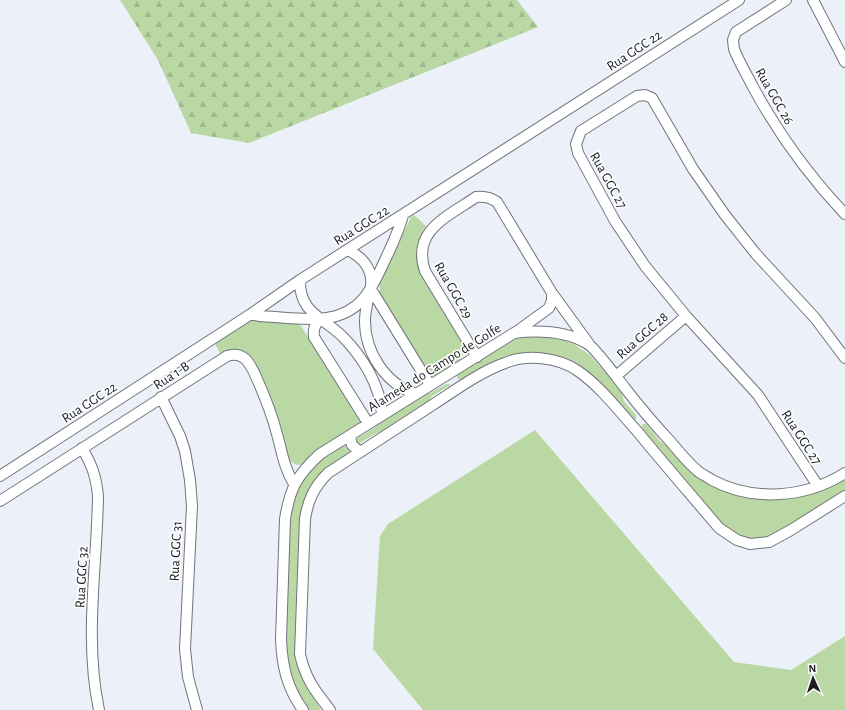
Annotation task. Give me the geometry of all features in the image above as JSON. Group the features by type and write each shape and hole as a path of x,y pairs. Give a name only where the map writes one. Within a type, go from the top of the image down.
{"street":[{"name":"Rua GGC 22","path":"0,476 251,314 300,280 739,0"},
{"name":"Rua GGC 26","path":"786,0 736,32 733,40 734,49 759,98 783,137 810,173 845,214"},
{"path":"813,0 845,62"},
{"name":"Rua GGC 27","path":"818,486 758,395 686,316 629,244 602,200 576,148 577,139 581,131 637,96 649,96 654,100 694,169 740,235 815,318 845,358"},
{"name":"Rua GGC 29","path":"477,357 425,270 422,258 423,246 427,234 434,225 476,197 484,196 497,202 552,294 589,344"},
{"path":"404,214 398,232 367,300 365,320 367,339 370,348 381,368 390,380 402,389 416,394"},
{"path":"347,250 357,255 368,267 371,279 371,290 430,386"},
{"path":"300,280 300,291 304,302 311,312 335,330 355,351 376,385 382,415"},
{"path":"251,314 259,316 320,319 337,316 359,304 371,290"},
{"path":"514,333 549,308 552,300 552,294"},
{"name":"Rua GGC 28","path":"616,376 686,316"},
{"path":"320,319 313,330 314,337 368,423"},
{"name":"Alameda do Campo de Golfe","path":"302,709 284,674 281,658 285,519 288,499 294,484 320,454 514,333 538,331 554,332 589,344"},
{"path":"589,344 647,416 679,452 699,473 724,486 743,492 788,494 818,486 836,479 845,473"},
{"name":"Rua 1-B","path":"0,501 227,356 234,354 244,357 255,374 268,405 286,468 294,484"},
{"path":"330,710 309,681 303,669 300,654 305,519 307,504 320,482 328,473 487,371 506,362 521,359 540,358 556,361 577,370 592,381 720,528 737,540 750,544 769,542 792,530 845,496"},
{"path":"447,374 454,381 457,390"},
{"name":"Rua GGC 31","path":"161,398 180,436 185,452 190,480 192,506 185,649 188,677 197,710"},
{"path":"633,427 647,416"},
{"path":"350,436 352,445 360,452"},
{"name":"Rua GGC 32","path":"82,448 93,468 97,481 98,496 91,637 93,675 99,710"}],"green space":[{"path":"120,0 517,0 538,27 249,143 191,133 158,60"},
{"path":"414,215 426,226 418,246 417,257 419,267 463,345 464,351 463,356 455,365 433,377 380,293 379,285 411,217"},
{"path":"248,320 299,324 361,420 361,423 304,464 297,465 289,461 259,373 252,359 241,351 221,355 214,342"},
{"path":"529,336 557,338 575,345 590,355 621,391 624,401 636,415 636,419 634,419 622,405 546,355 461,381 457,378 457,374 509,340"},
{"path":"446,384 450,384 432,396 428,403 386,431 377,433 360,443 357,443 356,439 374,428 379,422 422,395 430,393"},
{"path":"642,424 646,424 660,441 666,445 689,469 740,495 764,499 789,499 826,489 845,477 845,490 775,535 768,538 755,540 741,537 724,527 658,451 646,435"},
{"path":"535,430 734,662 791,670 845,636 845,710 423,710 373,649 380,536 388,524"},
{"path":"344,445 349,449 349,454 303,505 301,513 295,655 303,681 321,710 308,710 294,689 284,651 290,512 300,485 312,469 326,455"}]}
